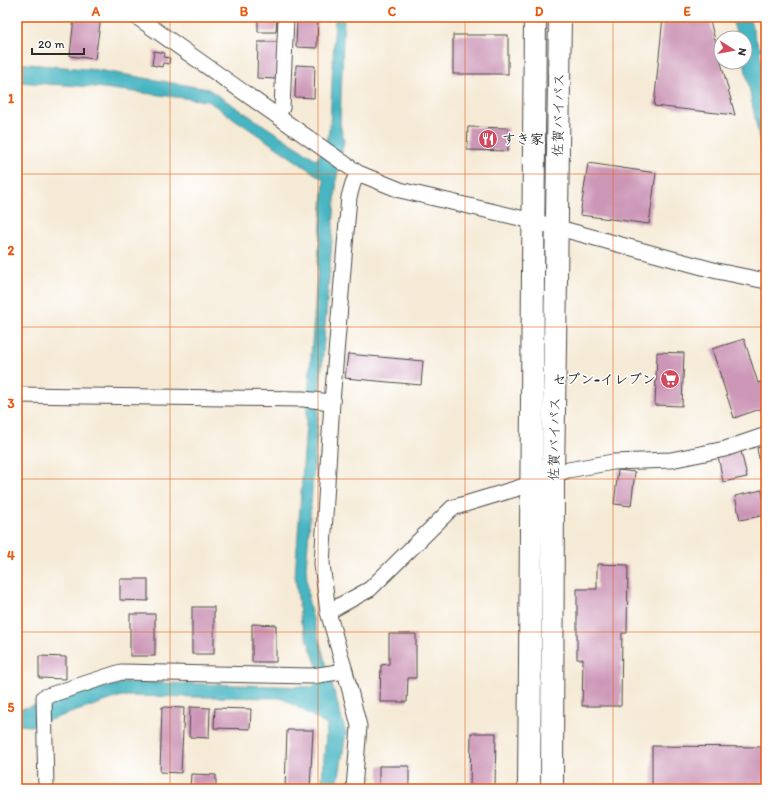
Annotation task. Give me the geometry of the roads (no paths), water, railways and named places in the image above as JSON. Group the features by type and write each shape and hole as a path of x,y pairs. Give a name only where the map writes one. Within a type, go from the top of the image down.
{"highway":[{"name":"佐賀バイパス","path":"529,789 535,17"},
{"name":"佐賀バイパス","path":"552,789 553,476 560,17"}],"street":[{"path":"137,17 358,173 400,190 533,221 717,271 766,280"},
{"path":"277,115 282,108 286,17"},
{"path":"354,789 359,726 339,672 328,612 322,564 327,402 349,197 358,173"},
{"path":"17,395 303,399 327,402"},
{"path":"328,612 370,589 452,508 531,484 568,470 613,462 671,460 725,449 766,435"},
{"path":"46,789 44,697 121,672 312,676 339,672"}],"water":[{"path":"335,17 344,17 340,124 344,141 337,176 306,568 309,605 346,733 337,789 321,789 327,725 282,698 122,696 31,726 17,725 17,710 125,682 312,687 320,681 318,669 301,622 295,575 324,180 208,101 95,87 17,82 17,63 98,70 208,89 317,160 328,136 330,125"},
{"path":"731,17 749,17 759,49 766,85 766,174 746,70 753,70 753,30 735,30"}],"waterway":[{"path":"759,49 766,48"}],"place":[{"name":"すき家","path":"488,139"},
{"name":"セブン-イレブン","path":"670,379"}]}
